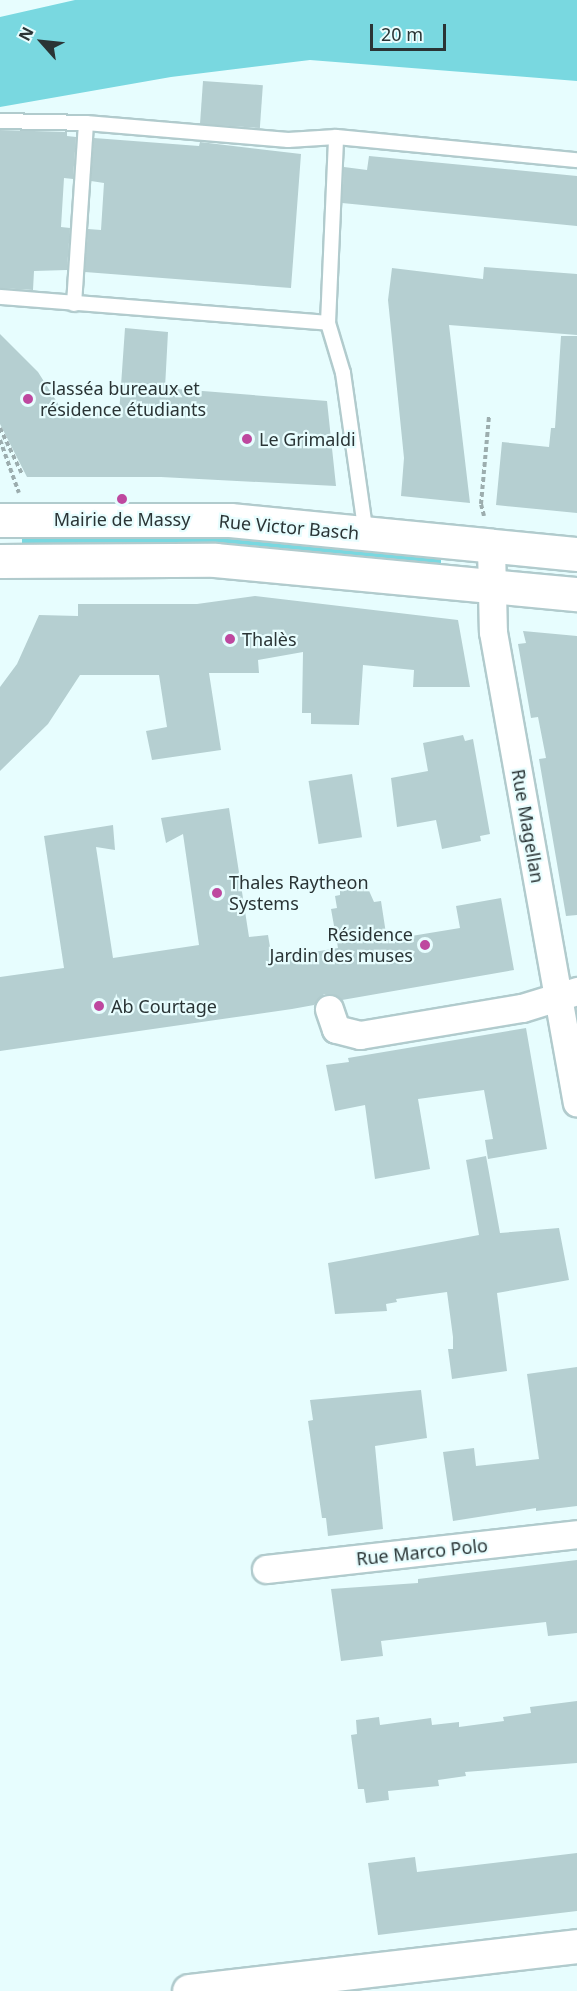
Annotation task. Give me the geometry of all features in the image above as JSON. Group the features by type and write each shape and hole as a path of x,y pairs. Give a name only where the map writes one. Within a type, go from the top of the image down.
{"street":[{"name":"Rue Victor Basch","path":"0,520 230,520 577,554"},
{"name":"Rue Magellan","path":"491,547 493,632 568,993 577,1103"},
{"path":"0,561 215,560 577,594"},
{"path":"329,1009 336,1029 360,1035 522,1008 568,993"},
{"name":"Rue Marco Polo","path":"266,1569 577,1534"},
{"path":"189,1991 229,1989 577,1946"}],"lane":[{"path":"0,121 87,123 288,140 336,137 577,160"},
{"path":"74,304 87,123"},
{"path":"336,137 328,323 343,373 366,534"},
{"path":"0,297 328,323"}],"path":[{"path":"489,416 481,504 491,547"},
{"path":"0,428 22,474"},
{"path":"0,440 16,476 19,494"}],"shaded area":[{"path":"75,0 577,0 577,81 310,60 171,77 0,107 0,17"},
{"path":"22,533 209,534 441,555 441,569 22,548"}],"building":[{"path":"203,81 263,85 260,128 200,124"},
{"path":"0,130 67,132 67,136 76,137 73,179 64,178 61,227 70,228 67,270 34,271 33,290 0,288"},
{"path":"94,138 199,146 200,142 301,154 291,288 85,272 88,229 101,230 104,183 91,181"},
{"path":"369,156 577,176 577,226 342,203 344,167 367,170"},
{"path":"484,267 577,274 577,335 449,325 470,503 401,496 404,458 388,300 392,268 483,279"},
{"path":"125,328 168,332 165,388 327,401 336,486 161,477 27,477 0,424 0,334 38,372 62,410 119,414"},
{"path":"561,336 577,336 577,513 496,505 502,442 549,447 551,428 555,428"},
{"path":"255,596 458,620 470,687 413,687 414,670 363,665 359,725 311,724 311,713 302,713 303,652 258,660 259,673 209,673 221,750 152,760 146,731 167,727 159,675 80,675 48,724 0,771 0,687 17,664 39,615 78,616 78,604 197,604"},
{"path":"523,631 577,636 577,915 566,916 539,759 546,758 538,717 531,718 518,644 526,643"},
{"path":"463,735 465,741 473,739 490,834 480,836 481,841 442,849 436,820 397,827 391,778 428,771 423,743"},
{"path":"352,774 362,837 319,844 309,781"},
{"name":"Thales Raytheon Systems","path":"229,808 249,937 268,935 272,959 338,948 331,909 337,908 335,896 340,895 340,889 366,884 374,902 381,901 387,940 460,928 456,906 501,898 514,970 342,1000 332,994 324,994 314,1005 292,1009 0,1051 0,977 64,968 44,836 113,825 115,850 96,847 113,958 199,945 183,834 166,843 161,818"},
{"path":"526,1028 547,1149 488,1159 485,1140 493,1139 484,1090 418,1099 430,1169 375,1179 365,1105 335,1111 326,1065 349,1062 348,1058"},
{"path":"486,1156 500,1233 559,1228 569,1280 497,1293 507,1371 452,1379 448,1349 453,1349 453,1337 447,1292 396,1299 397,1302 386,1304 387,1311 335,1314 328,1263 479,1235 466,1160"},
{"path":"577,1367 577,1506 536,1511 536,1508 453,1521 443,1452 474,1448 476,1466 539,1459 527,1374"},
{"path":"421,1390 427,1438 375,1446 383,1529 328,1536 326,1518 322,1518 308,1421 313,1420 310,1400"},
{"path":"577,1560 577,1633 548,1636 546,1622 448,1633 381,1641 383,1656 341,1661 331,1589 418,1583 418,1579"},
{"path":"577,1701 577,1763 465,1772 466,1776 438,1780 439,1786 388,1791 389,1800 366,1803 364,1789 358,1789 351,1735 357,1734 356,1720 379,1717 380,1725 431,1718 432,1725 459,1722 459,1727 504,1721 503,1717 531,1713 530,1707"},
{"path":"577,1853 577,1911 378,1935 368,1863 415,1857 417,1872"}],"place":[{"name":"Classéa bureaux et résidence étudiants","path":"28,399"},
{"name":"Le Grimaldi","path":"247,439"},
{"name":"Mairie de Massy","path":"122,499"},
{"name":"Thalès","path":"230,639"},
{"name":"Thales Raytheon Systems","path":"217,893"},
{"name":"Résidence Jardin des muses","path":"425,945"},
{"name":"Ab Courtage","path":"99,1006"}]}
